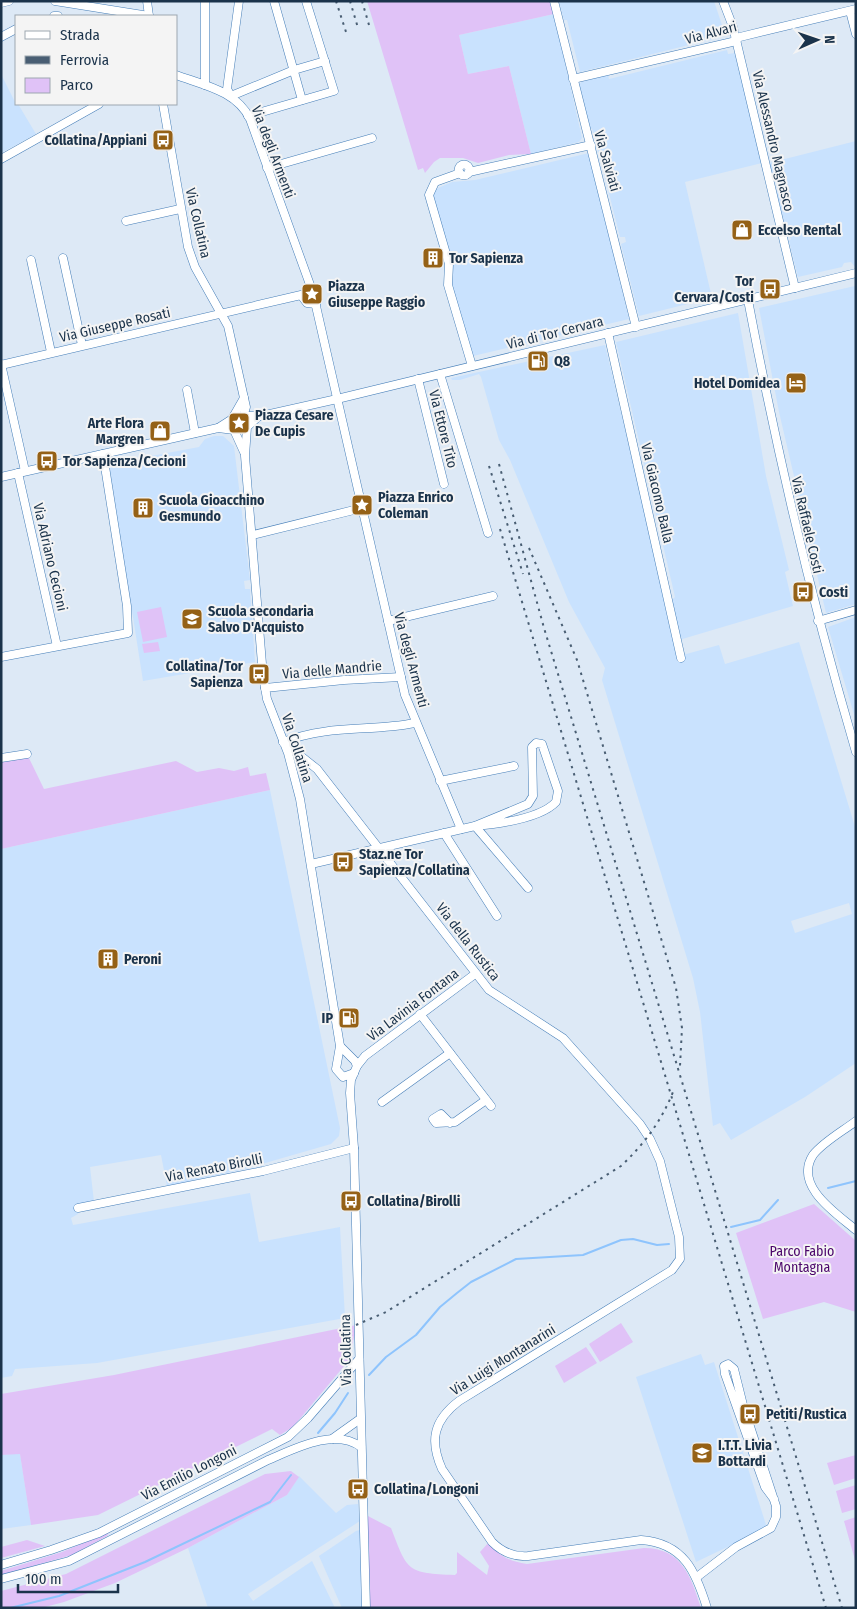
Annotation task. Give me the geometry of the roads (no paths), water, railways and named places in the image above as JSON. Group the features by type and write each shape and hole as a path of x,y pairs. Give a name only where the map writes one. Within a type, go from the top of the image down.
{"street":[{"path":"1,3 9,1"},
{"path":"55,1 143,15"},
{"path":"147,1 149,15"},
{"path":"205,1 205,85"},
{"path":"239,1 227,90 231,96 294,70 325,61"},
{"path":"274,1 302,100"},
{"path":"248,116 334,91 306,1"},
{"name":"Via Salviati","path":"554,1 636,327"},
{"name":"Via Alessandro Magnasco","path":"724,1 736,40 795,288"},
{"path":"853,10 856,34"},
{"name":"Via Alvari","path":"573,79 853,10"},
{"path":"1,37 15,30"},
{"name":"Via degli Armenti","path":"178,76 231,96 240,104 248,116 308,279"},
{"path":"1,159 97,105"},
{"name":"Via Collatina","path":"163,105 180,209 193,262 223,313 232,339 244,398"},
{"path":"266,168 372,138"},
{"path":"472,366 448,285 449,264 429,195 435,182 460,173 465,175 469,172 591,146"},
{"path":"126,221 180,209"},
{"path":"63,258 82,345"},
{"path":"31,260 51,352"},
{"name":"Via di Tor Cervara","path":"259,416 337,399 856,273"},
{"path":"308,279 299,296 307,303 317,306"},
{"path":"253,535 362,508 317,306 308,279"},
{"name":"Via Giuseppe Rosati","path":"1,365 299,296"},
{"name":"Via Raffaele Costi","path":"748,300 773,434 818,621 856,752"},
{"name":"Via Giacomo Balla","path":"608,333 681,658"},
{"name":"Via Adriano Cecioni","path":"1,365 57,646"},
{"path":"440,374 488,533"},
{"name":"Via Ettore Tito","path":"418,379 444,484"},
{"path":"187,390 194,433"},
{"path":"244,398 248,426 245,456"},
{"path":"244,398 231,424 245,456"},
{"path":"218,428 233,417 245,415 259,416"},
{"path":"1,477 218,428 242,432 259,416"},
{"path":"1,657 128,632 127,606 103,454"},
{"name":"Via Collatina","path":"245,456 253,535 260,655 265,688 296,784 311,864 340,1046 338,1059"},
{"name":"Via degli Armenti","path":"362,508 401,677 415,723 461,829"},
{"path":"388,621 493,596"},
{"path":"818,621 856,610"},
{"name":"Via delle Mandrie","path":"265,688 344,680 401,677"},
{"path":"283,742 303,735 333,729 395,726 415,723"},
{"name":"Via della Rustica","path":"283,742 317,769 378,849 440,924 475,974 498,997 563,1038 640,1124 650,1139"},
{"path":"311,864 461,829 520,818 547,809 556,802 558,791 542,743 536,743 532,748 531,801 475,826"},
{"path":"1,758 27,754"},
{"path":"440,781 514,766"},
{"path":"475,826 528,888"},
{"path":"444,833 498,916"},
{"name":"Via Lavinia Fontana","path":"355,1070 365,1056 475,974"},
{"path":"420,1014 488,1103 450,1123"},
{"name":"Via Collatina","path":"340,1046 350,1056"},
{"path":"382,1102 450,1053"},
{"path":"350,1056 355,1070 343,1077 337,1072 335,1066 338,1059 350,1056"},
{"name":"Via Lavinia Fontana","path":"350,1056 365,1056"},
{"name":"Via Collatina","path":"355,1070 350,1092 354,1148 366,1608"},
{"name":"Via Collatina","path":"343,1077 350,1092"},
{"path":"855,1121 813,1156 810,1163 809,1176 818,1196 856,1230"},
{"name":"Via Luigi Montanarini","path":"650,1139 660,1162 679,1237 681,1251 678,1263 672,1270 627,1299 454,1404 440,1420 436,1434 436,1446 439,1462 446,1475 492,1542 504,1551 518,1556 528,1556 650,1541 667,1547 678,1554 697,1577"},
{"name":"Via Renato Birolli","path":"78,1208 263,1171 354,1148"},
{"name":"Via Emilio Longoni","path":"1,1565 99,1533 288,1437 308,1418 359,1359"},
{"path":"707,1608 697,1577 736,1547 772,1528 777,1512 774,1499 743,1405 734,1369 732,1365 728,1364 724,1366 725,1374 765,1487 774,1499"},
{"path":"332,1439 360,1419"},
{"name":"Via Emilio Longoni","path":"1,1579 69,1561 268,1460 313,1443 332,1439 350,1440 361,1447"}],"waterway":[{"path":"828,1188 856,1181"},
{"path":"731,1227 760,1220 778,1200"},
{"path":"369,1375 386,1357 416,1335 440,1307 457,1293 471,1282 516,1259 583,1255 621,1240 633,1239 657,1245 669,1244"},
{"path":"318,1433 335,1413 348,1393"},
{"path":"10,1608 59,1596 145,1562 270,1502 291,1475"}],"railway":[{"path":"336,1 346,32"},
{"path":"350,1 358,28"},
{"path":"362,1 369,25"},
{"path":"499,464 544,628 842,1608"},
{"path":"489,466 523,574"},
{"path":"500,529 826,1608"},
{"path":"529,548 577,660 676,988 682,1028 680,1066"},
{"path":"356,1325 386,1312 621,1166 651,1132 673,1092"}],"place":[{"name":"Collatina/Appiani","path":"163,140"},
{"name":"Eccelso Rental","path":"742,230"},
{"name":"Tor Sapienza","path":"433,258"},
{"name":"Tor Cervara/Costi","path":"770,289"},
{"name":"Piazza Giuseppe Raggio","path":"312,294"},
{"name":"Q8","path":"538,361"},
{"name":"Hotel Domidea","path":"796,383"},
{"name":"Piazza Cesare De Cupis","path":"239,423"},
{"name":"Arte Flora Margren","path":"160,431"},
{"name":"Tor Sapienza/Cecioni","path":"47,461"},
{"name":"Piazza Enrico Coleman","path":"362,505"},
{"name":"Scuola Gioacchino Gesmundo","path":"143,508"},
{"name":"Costi","path":"803,592"},
{"name":"Scuola secondaria Salvo D'Acquisto","path":"192,619"},
{"name":"Collatina/Tor Sapienza","path":"259,674"},
{"name":"Staz.ne Tor Sapienza/Collatina","path":"343,862"},
{"name":"Peroni","path":"108,959"},
{"name":"IP","path":"349,1018"},
{"name":"Collatina/Birolli","path":"351,1201"},
{"name":"Petiti/Rustica","path":"750,1414"},
{"name":"I.T.T. Livia Bottardi","path":"702,1453"},
{"name":"Collatina/Longoni","path":"358,1489"}],"park label":[{"name":"Parco Fabio Montagna","path":"802,1260"}]}
